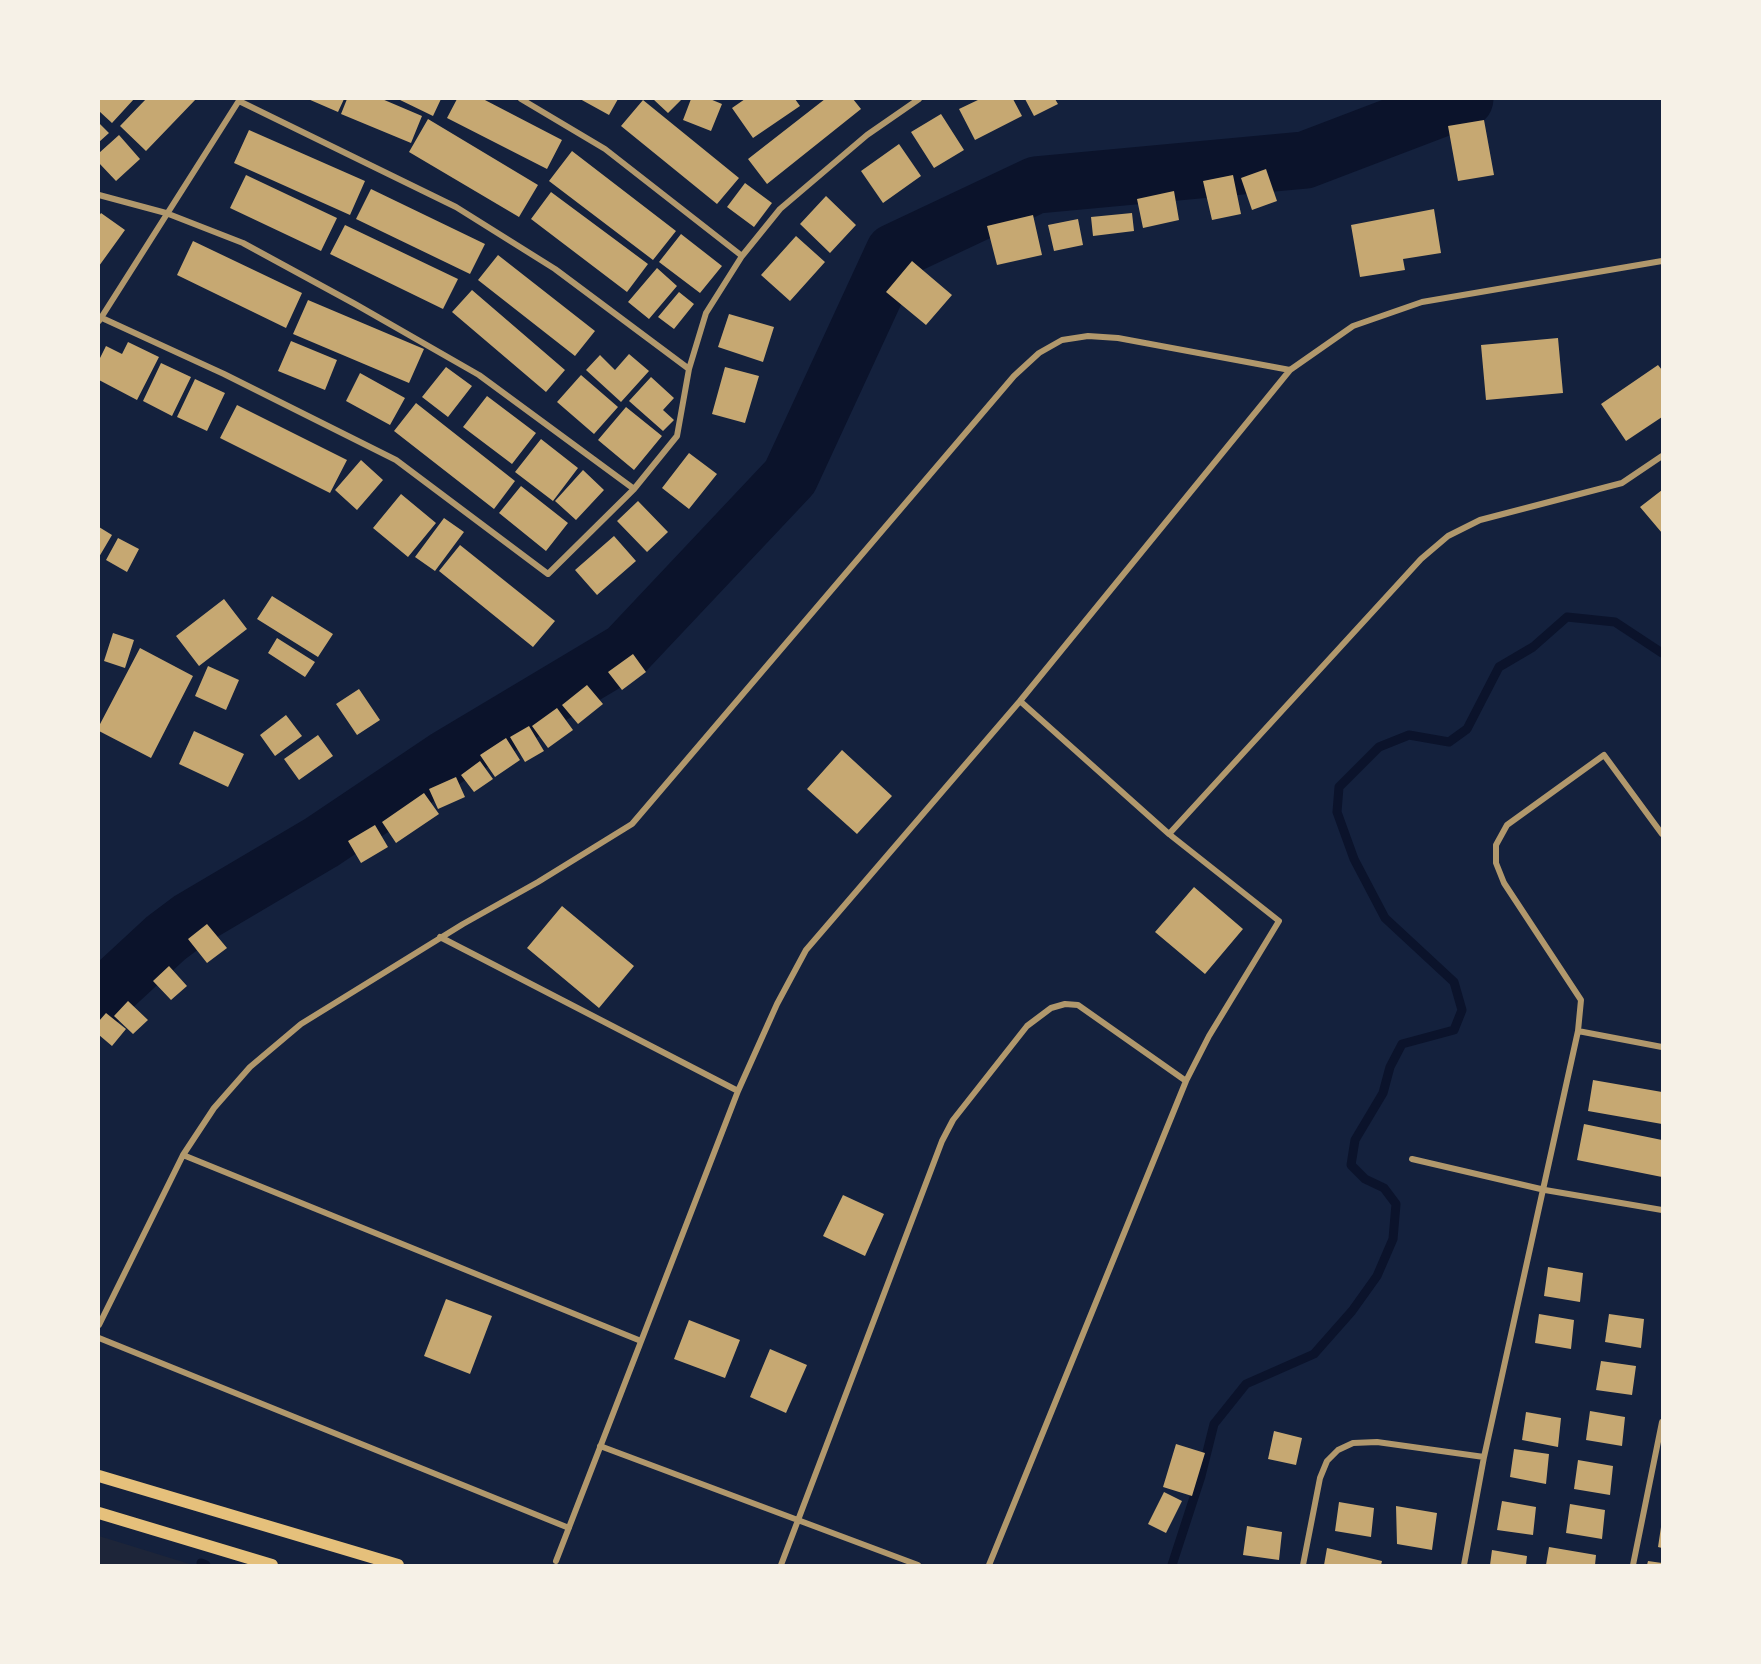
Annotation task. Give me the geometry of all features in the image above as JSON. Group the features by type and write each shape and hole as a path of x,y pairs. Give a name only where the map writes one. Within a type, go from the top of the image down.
{"main road":[{"path":"99,1476 398,1565"},
{"path":"99,1513 272,1565"}],"street":[{"path":"521,99 605,149 742,256"},
{"path":"689,369 555,269 456,207 240,100 100,320 224,374 396,460 548,574 634,489 677,436 689,369 706,313 742,256 780,208 867,135 919,99"},
{"path":"99,195 166,213 243,243 479,375 634,489"},
{"path":"556,1561 738,1091 781,995 806,950 1020,701 1290,370 1353,326 1422,302 1662,261"},
{"path":"99,1325 183,1155 214,1108 250,1067 301,1024 440,937 538,882 632,824 1014,376 1039,353 1062,340 1088,336 1118,338 1290,370"},
{"path":"1169,834 1421,559 1448,536 1480,520 1622,483 1662,456"},
{"path":"989,1565 1186,1081 1209,1036 1279,921 1169,834 1020,701"},
{"path":"1464,1565 1484,1457 1545,1190 1578,1031 1581,1000 1504,883 1496,863 1496,844 1507,825 1604,755 1662,833"},
{"path":"440,937 738,1091"},
{"path":"781,1565 942,1141 953,1120 1027,1026 1051,1008 1065,1004 1078,1005 1186,1081"},
{"path":"1578,1031 1662,1047"},
{"path":"183,1155 641,1341"},
{"path":"1412,1159 1545,1190 1662,1210"},
{"path":"99,1338 569,1528"},
{"path":"1633,1565 1662,1422"},
{"path":"1303,1565 1320,1478 1327,1461 1338,1450 1353,1443 1377,1442 1484,1457"},
{"path":"600,1446 918,1565"}],"shaded area":[{"path":"99,1536 193,1565 99,1565"}],"building":[{"path":"99,99 134,99 112,123 99,111"},
{"path":"146,99 196,99 146,151 120,126"},
{"path":"308,99 344,99 338,112"},
{"path":"347,99 382,99 422,116 411,143 341,114"},
{"path":"398,99 441,99 433,116"},
{"path":"457,99 483,99 562,140 547,169 447,118"},
{"path":"580,99 618,99 609,115"},
{"path":"653,99 682,99 668,113"},
{"path":"691,99 710,99 722,104 711,131 683,120"},
{"path":"745,99 795,99 800,106 753,138 732,108"},
{"path":"825,99 853,99 861,109 767,184 748,159"},
{"path":"980,99 1013,99 1022,116 975,140 959,109"},
{"path":"1025,99 1055,99 1058,104 1034,116"},
{"path":"643,100 739,178 717,204 621,126"},
{"path":"941,114 964,150 934,168 911,132"},
{"path":"428,119 538,185 519,217 409,152"},
{"path":"1484,120 1494,175 1458,181 1448,126"},
{"path":"99,123 109,133 99,142"},
{"path":"249,130 365,181 350,215 234,163"},
{"path":"119,135 140,159 116,181 99,163 99,153"},
{"path":"899,144 921,176 883,203 861,171"},
{"path":"572,151 676,231 653,260 549,181"},
{"path":"1266,169 1277,201 1252,210 1241,178"},
{"path":"246,175 337,218 321,251 230,208"},
{"path":"1233,175 1241,214 1212,220 1203,181"},
{"path":"745,183 772,203 754,227 727,207"},
{"path":"371,189 485,244 470,274 356,219"},
{"path":"1174,191 1179,220 1143,228 1137,199"},
{"path":"551,192 648,264 627,292 531,219"},
{"path":"826,196 856,225 830,253 800,224"},
{"path":"1434,209 1441,253 1403,259 1405,270 1360,277 1351,225"},
{"path":"101,213 125,230 99,266 99,216"},
{"path":"1132,213 1134,231 1093,236 1091,217"},
{"path":"1033,215 1042,255 997,265 987,226"},
{"path":"1078,219 1083,245 1054,251 1048,225"},
{"path":"345,225 458,279 443,309 330,254"},
{"path":"681,234 722,266 700,293 659,262"},
{"path":"796,236 825,262 790,301 761,275"},
{"path":"193,241 302,293 286,328 177,275"},
{"path":"498,255 595,331 575,356 478,280"},
{"path":"912,261 952,295 926,325 886,292"},
{"path":"657,268 677,286 649,319 628,302"},
{"path":"472,290 565,370 546,392 452,312"},
{"path":"679,292 694,304 674,329 658,317"},
{"path":"308,300 424,349 409,383 293,334"},
{"path":"729,314 774,327 763,362 718,347"},
{"path":"1558,338 1563,393 1486,400 1481,345"},
{"path":"291,341 337,360 325,390 278,371"},
{"path":"128,342 159,357 137,400 99,380 99,360 106,346 122,354"},
{"path":"629,354 649,371 621,402 586,370 600,355 615,370"},
{"path":"161,363 191,377 172,416 143,401"},
{"path":"1658,365 1662,370 1662,417 1626,441 1601,404"},
{"path":"446,367 472,386 448,417 422,397"},
{"path":"725,367 759,376 745,423 712,414"},
{"path":"360,373 405,398 390,425 346,401"},
{"path":"581,375 618,407 594,434 557,402"},
{"path":"651,377 674,398 663,410 674,420 663,431 629,401"},
{"path":"195,379 225,393 207,431 177,417"},
{"path":"487,396 536,433 512,464 463,427"},
{"path":"416,403 515,481 494,509 394,431"},
{"path":"237,405 347,460 330,493 220,438"},
{"path":"626,407 662,436 634,470 598,440"},
{"path":"541,439 578,468 553,501 515,472"},
{"path":"689,453 717,474 689,509 662,488"},
{"path":"361,460 383,480 357,510 335,490"},
{"path":"583,470 604,490 576,520 555,501"},
{"path":"521,486 568,523 546,551 499,513"},
{"path":"1662,490 1662,533 1640,507"},
{"path":"401,494 436,523 408,557 373,528"},
{"path":"638,501 668,532 647,552 617,521"},
{"path":"444,518 464,532 435,571 415,557"},
{"path":"99,527 112,535 99,557"},
{"path":"614,536 636,561 597,595 575,570"},
{"path":"118,538 139,549 127,572 106,560"},
{"path":"460,545 555,621 533,647 439,571"},
{"path":"272,596 333,634 318,657 257,619"},
{"path":"224,599 247,629 199,666 176,636"},
{"path":"113,633 134,640 125,668 104,661"},
{"path":"277,638 315,662 305,677 268,653"},
{"path":"140,648 193,676 151,758 99,731 99,726"},
{"path":"633,654 646,672 622,690 608,672"},
{"path":"208,666 239,680 226,710 195,696"},
{"path":"587,685 603,704 578,724 562,705"},
{"path":"359,689 380,720 357,735 336,704"},
{"path":"557,708 573,730 548,748 532,726"},
{"path":"286,715 302,736 275,756 260,735"},
{"path":"529,726 544,751 525,762 510,737"},
{"path":"194,731 244,754 228,787 179,764"},
{"path":"318,735 333,756 299,780 284,759"},
{"path":"506,738 520,760 495,777 480,755"},
{"path":"842,750 892,796 857,834 807,789"},
{"path":"480,761 493,779 474,792 461,775"},
{"path":"456,777 465,797 438,809 429,789"},
{"path":"424,793 439,814 396,843 382,822"},
{"path":"375,825 388,847 361,863 348,841"},
{"path":"1194,887 1243,929 1205,974 1155,932"},
{"path":"562,906 634,966 599,1008 527,948"},
{"path":"207,924 227,948 207,963 188,939"},
{"path":"169,966 187,986 171,1000 153,981"},
{"path":"128,1001 148,1020 133,1034 114,1016"},
{"path":"106,1013 126,1029 112,1046 99,1035 99,1021"},
{"path":"1593,1080 1662,1092 1662,1124 1588,1111"},
{"path":"1584,1124 1662,1140 1662,1177 1577,1160"},
{"path":"843,1195 884,1214 865,1256 823,1236"},
{"path":"1548,1267 1583,1273 1580,1302 1544,1296"},
{"path":"446,1299 492,1316 470,1374 424,1356"},
{"path":"1539,1314 1574,1320 1571,1349 1535,1343"},
{"path":"1609,1314 1644,1319 1641,1348 1605,1342"},
{"path":"689,1320 740,1340 725,1378 674,1359"},
{"path":"770,1349 807,1365 786,1413 750,1397"},
{"path":"1601,1361 1636,1366 1632,1395 1596,1390"},
{"path":"1590,1411 1625,1417 1622,1446 1586,1440"},
{"path":"1526,1412 1561,1418 1558,1447 1522,1440"},
{"path":"1274,1431 1302,1438 1296,1465 1268,1459"},
{"path":"1176,1444 1205,1453 1192,1496 1163,1487"},
{"path":"1514,1449 1549,1454 1546,1484 1510,1477"},
{"path":"1578,1460 1613,1466 1610,1495 1574,1489"},
{"path":"1164,1492 1182,1501 1166,1533 1148,1524"},
{"path":"1502,1501 1536,1507 1533,1535 1497,1530"},
{"path":"1339,1502 1374,1508 1371,1537 1335,1531"},
{"path":"1570,1504 1605,1510 1602,1539 1566,1533"},
{"path":"1396,1506 1437,1513 1432,1550 1397,1544"},
{"path":"1247,1526 1282,1532 1279,1560 1243,1555"},
{"path":"1662,1527 1662,1548 1658,1547"},
{"path":"1549,1547 1596,1555 1595,1565 1546,1565"},
{"path":"1327,1548 1382,1561 1381,1565 1324,1565"},
{"path":"1492,1550 1527,1556 1526,1565 1490,1565"},
{"path":"1648,1561 1662,1563 1662,1565 1647,1565"}],"waterway":[{"path":"99,1000 166,938 190,920 322,842 447,758 626,651 790,477 894,252 1036,185 1305,160 1465,99"},
{"path":"1172,1565 1201,1476 1214,1424 1246,1384 1314,1354 1352,1311 1377,1276 1393,1239 1396,1204 1384,1188 1365,1179 1351,1165 1355,1140 1383,1093 1390,1067 1402,1044 1454,1030 1462,1010 1454,982 1385,918 1354,859 1337,812 1339,787 1379,747 1409,735 1449,742 1467,729 1499,667 1533,647 1567,617 1615,622 1662,653"},
{"path":"201,1563 206,1565"}]}
